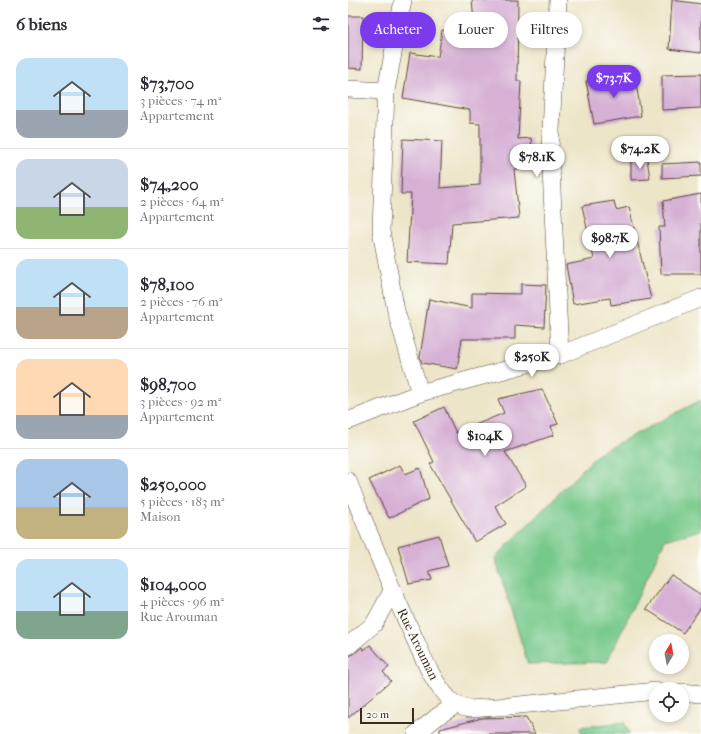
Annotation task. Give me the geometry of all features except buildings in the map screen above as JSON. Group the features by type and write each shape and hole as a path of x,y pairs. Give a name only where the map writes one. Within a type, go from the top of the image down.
{"street":[{"path":"403,0 386,90 381,231 396,311 420,394"},
{"path":"558,0 550,149 560,355"},
{"path":"348,89 386,90"},
{"path":"348,421 420,394 560,355 701,298"},
{"name":"Rue Arouman","path":"348,481 392,591 434,680 448,698 456,705"},
{"path":"348,646 374,624 392,591"},
{"path":"416,734 438,716 456,705 470,709 649,692"},
{"path":"689,693 701,694"}],"green space":[{"path":"701,400 701,530 665,540 607,662 528,664 495,558 599,453"},
{"path":"624,722 630,734 582,734 580,727"}]}
